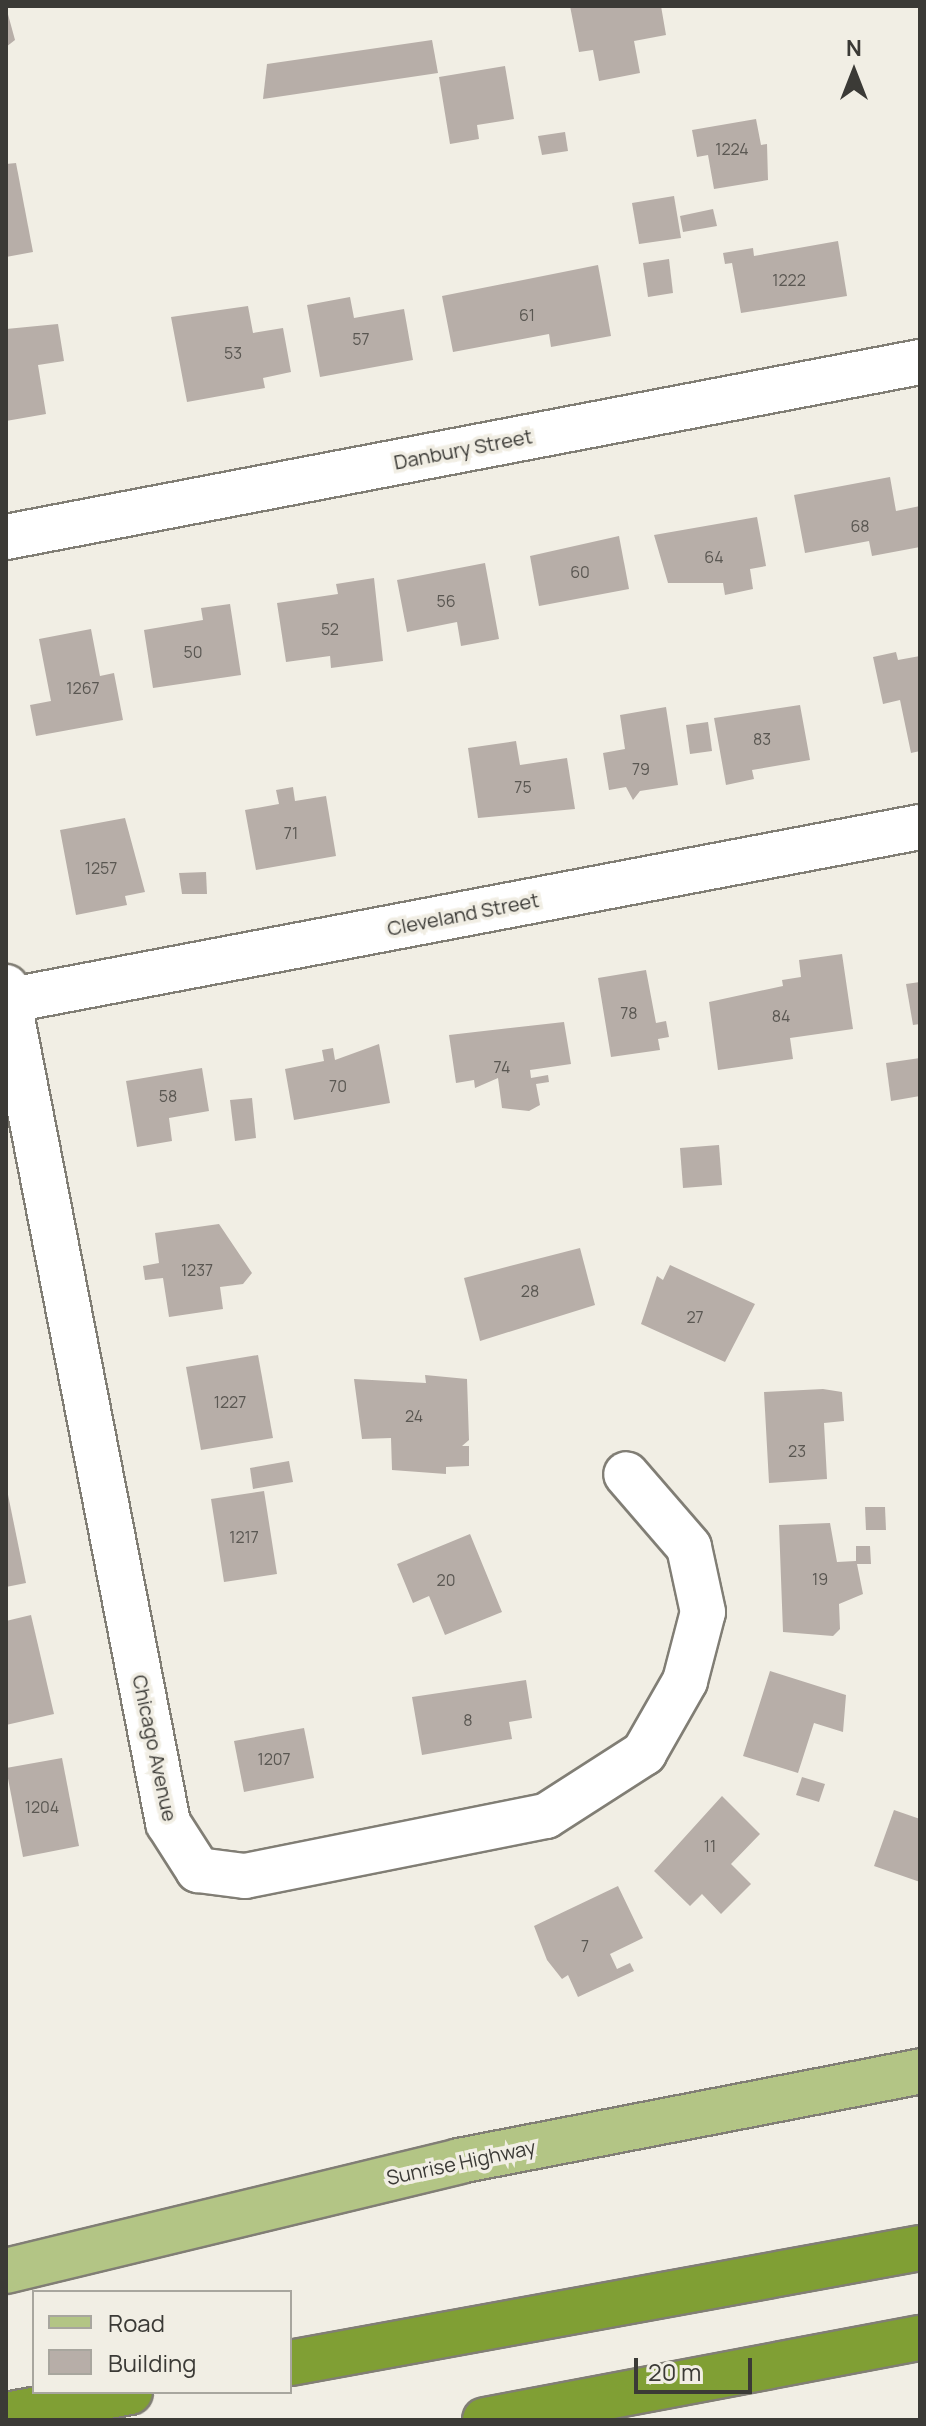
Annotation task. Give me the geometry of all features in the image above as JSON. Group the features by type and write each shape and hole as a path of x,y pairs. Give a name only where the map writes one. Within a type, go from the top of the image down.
{"highway":[{"path":"292,2363 920,2248"},
{"path":"485,2420 920,2338"},
{"path":"6,2415 119,2394"}],"main road":[{"name":"Sunrise Highway","path":"6,2271 459,2161 920,2071"}],"street":[{"name":"Danbury Street","path":"6,537 920,362"},
{"name":"Cleveland Street","path":"7,996 920,827"},
{"name":"Chicago Avenue","path":"7,996 168,1823 198,1870 245,1876 546,1816 644,1753 685,1681 703,1612 689,1547 626,1474"}],"building":[{"path":"570,6 661,6 666,35 634,41 640,73 599,81 593,50 579,52"},
{"path":"6,7 15,40 6,47"},
{"path":"432,40 438,73 263,99 267,64"},
{"path":"505,66 514,119 477,125 479,139 450,144 439,77"},
{"path":"756,119 761,145 767,144 768,180 714,189 708,155 697,157 692,130"},
{"path":"565,132 568,151 542,155 538,136"},
{"path":"16,163 33,252 6,257 6,164"},
{"path":"674,196 681,238 639,244 632,203"},
{"path":"713,209 717,226 683,232 680,216"},
{"path":"838,241 847,296 741,313 732,263 725,264 723,253 753,248 754,256"},
{"path":"669,259 673,293 648,297 643,263"},
{"path":"598,265 611,336 551,347 549,334 453,352 442,296"},
{"path":"350,297 354,318 404,309 413,360 320,377 307,305"},
{"path":"248,306 253,333 283,328 291,372 263,378 265,388 187,402 171,317"},
{"path":"58,324 64,361 38,365 46,414 6,421 6,329"},
{"path":"890,477 896,511 920,506 920,547 872,556 869,541 805,553 794,495"},
{"path":"757,517 766,566 750,569 753,589 725,595 723,583 668,583 654,535"},
{"path":"619,536 629,589 539,606 530,556"},
{"path":"485,563 499,639 461,646 457,622 407,632 397,580"},
{"path":"374,578 383,661 331,668 330,656 286,662 277,603 338,594 336,584"},
{"path":"230,604 241,675 153,688 144,630 203,620 201,608"},
{"path":"91,629 100,676 114,673 123,720 36,736 30,705 51,701 39,639"},
{"path":"896,652 898,660 920,656 920,751 911,753 900,700 883,704 873,657"},
{"path":"800,705 810,760 752,770 754,779 726,785 714,718"},
{"path":"666,707 678,785 640,791 633,800 626,787 609,790 603,753 625,749 620,715"},
{"path":"708,722 712,751 690,754 686,725"},
{"path":"516,741 520,765 567,758 575,809 478,818 468,748"},
{"path":"293,787 295,801 326,796 336,856 256,870 245,810 279,804 276,790"},
{"path":"125,818 145,892 125,896 127,905 76,915 60,830"},
{"path":"206,872 207,894 182,894 179,873"},
{"path":"842,954 853,1029 790,1038 793,1059 718,1070 709,1002 783,986 782,980 801,977 799,960"},
{"path":"646,970 656,1023 666,1021 669,1037 658,1039 660,1050 611,1057 598,978"},
{"path":"920,982 920,1024 913,1025 906,984"},
{"path":"564,1022 571,1064 530,1070 531,1078 548,1075 549,1082 536,1084 540,1105 529,1111 502,1108 498,1078 475,1088 474,1080 456,1083 449,1035"},
{"path":"379,1044 390,1103 294,1120 285,1069 324,1061 322,1050 333,1048 335,1060"},
{"path":"920,1058 920,1096 891,1101 886,1063"},
{"path":"202,1068 209,1111 169,1118 172,1141 137,1147 126,1081"},
{"path":"252,1098 256,1138 235,1141 230,1100"},
{"path":"719,1145 722,1185 683,1188 680,1148"},
{"path":"219,1224 252,1273 243,1284 220,1287 223,1309 169,1317 163,1278 145,1280 143,1266 159,1263 155,1233"},
{"path":"580,1248 595,1305 480,1341 464,1278"},
{"path":"670,1265 755,1304 725,1362 641,1324 657,1276 663,1280"},
{"path":"258,1355 273,1438 201,1450 186,1367"},
{"path":"425,1375 467,1379 469,1440 462,1446 469,1446 469,1466 446,1467 446,1474 392,1470 391,1438 362,1439 354,1379 426,1383"},
{"path":"823,1389 842,1392 844,1421 824,1423 827,1479 769,1483 764,1392"},
{"path":"289,1461 293,1482 253,1489 250,1468"},
{"path":"6,1485 26,1583 6,1587"},
{"path":"264,1491 277,1574 224,1582 211,1499"},
{"path":"865,1507 885,1507 886,1530 866,1530"},
{"path":"830,1523 837,1562 856,1561 856,1546 870,1546 871,1564 857,1564 863,1594 839,1604 840,1629 833,1636 783,1632 779,1525"},
{"path":"470,1534 502,1612 445,1635 429,1596 413,1603 397,1564"},
{"path":"31,1615 54,1714 6,1725 6,1621"},
{"path":"770,1671 846,1695 843,1732 814,1723 798,1773 743,1756"},
{"path":"526,1680 532,1718 509,1722 512,1739 422,1755 412,1697"},
{"path":"304,1728 314,1778 244,1792 234,1741"},
{"path":"62,1758 79,1846 23,1857 6,1768"},
{"path":"802,1777 825,1784 819,1802 796,1795"},
{"path":"722,1796 760,1834 731,1864 751,1884 721,1914 702,1894 690,1906 654,1871"},
{"path":"894,1810 920,1819 920,1882 874,1866"},
{"path":"618,1886 643,1938 610,1954 617,1969 630,1963 634,1971 578,1997 568,1975 562,1979 547,1960 534,1926"}]}
